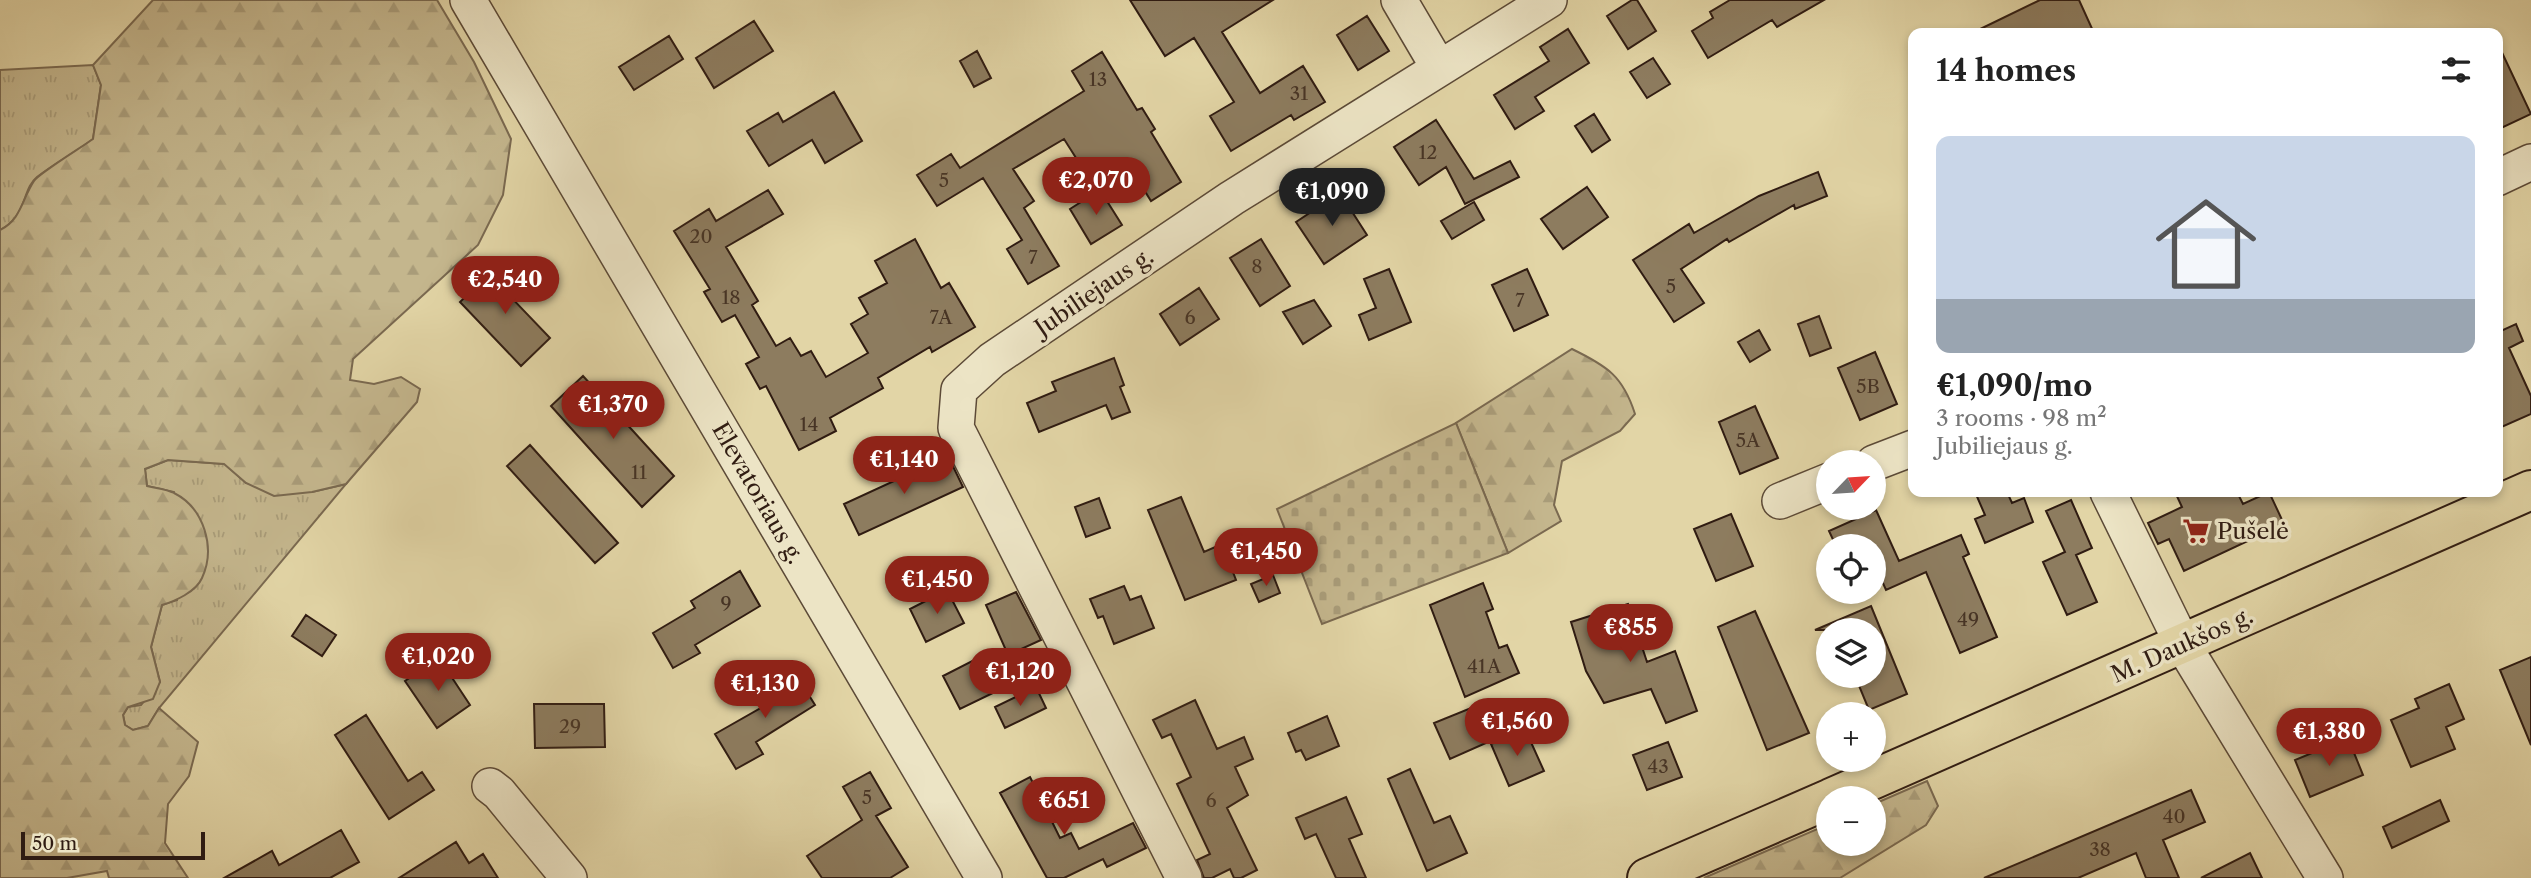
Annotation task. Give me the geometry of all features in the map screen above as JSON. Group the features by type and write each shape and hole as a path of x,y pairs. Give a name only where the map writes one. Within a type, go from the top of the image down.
{"main road":[{"name":"M. Daukšos g.","path":"1860,786 2531,490"},
{"name":"M. Daukšos g.","path":"1647,878 1816,805"}],"street":[{"name":"Elevatoriaus g.","path":"468,0 984,878"},
{"path":"1399,0 1439,68"},
{"name":"Jubiliejaus g.","path":"1184,878 956,428 959,390 992,360 1232,198 1549,0"},
{"path":"2503,175 2531,162"},
{"path":"1886,458 1908,449"},
{"path":"1780,501 1816,486"},
{"path":"2110,497 2183,645 2325,878"},
{"path":"490,786 499,793 569,878"}],"green space":[{"path":"153,0 437,0 474,62 511,139 503,195 478,245 353,359 350,380 374,384 401,377 420,389 417,402 346,484 312,492 274,496 246,483 224,464 168,460 145,469 147,486 174,493 193,508 200,519 207,542 206,566 199,583 185,595 162,605 151,647 160,682 153,699 128,707 123,715 125,725 133,730 148,726 159,708 198,742 189,776 168,804 165,843 188,878 109,878 107,871 67,878 0,878 0,230 17,215 37,178 93,139 101,85 93,65"},
{"path":"93,65 101,85 93,139 37,177 32,182 20,211 0,230 0,70"},
{"path":"1572,349 1604,367 1619,381 1635,414 1620,431 1562,461 1554,505 1561,521 1508,553 1456,423"},
{"path":"1456,423 1508,553 1322,624 1277,509"},
{"path":"168,460 225,464 246,483 312,492 346,484 159,708 148,726 133,730 125,725 123,715 128,707 141,705 160,682 151,647 162,605 177,600 174,492 147,486 145,469"},
{"path":"1927,781 1938,806 1926,825 1886,850 1886,799"},
{"path":"1816,830 1816,856 1876,856 1840,878 1704,878"}],"building":[{"path":"1130,0 1273,0 1222,32 1260,93 1303,66 1325,102 1294,120 1291,115 1231,151 1210,116 1234,102 1194,38 1165,56"},
{"path":"1632,0 1637,0 1656,31 1628,49 1607,16"},
{"path":"1730,0 1824,0 1777,27 1772,20 1708,58 1692,31 1713,18 1710,12"},
{"path":"2040,0 2079,0 2092,28 1982,28"},
{"path":"1367,16 1389,51 1358,70 1337,35"},
{"path":"754,21 773,51 714,88 696,58"},
{"path":"1568,29 1589,63 1535,97 1544,111 1515,129 1494,95 1549,61 1540,47"},
{"path":"669,36 683,59 634,90 619,67"},
{"path":"977,51 991,78 974,87 960,61"},
{"path":"1102,52 1137,110 1142,108 1155,129 1151,132 1181,182 1151,201 1126,161 1092,183 1064,139 1013,169 1034,201 1024,208 1059,266 1028,284 1007,249 1022,240 983,178 937,206 917,175 951,154 960,168 1084,91 1072,71"},
{"path":"2503,55 2531,114 2503,127"},
{"path":"1653,58 1670,84 1647,98 1630,72"},
{"path":"834,92 862,141 825,163 812,140 769,166 747,131 778,113 783,122"},
{"path":"1594,114 1610,140 1592,152 1575,126"},
{"path":"1436,120 1474,179 1510,161 1519,177 1465,204 1446,167 1419,185 1394,147"},
{"path":"1818,172 1827,196 1795,209 1794,205 1729,242 1727,239 1681,269 1704,303 1674,322 1633,260 1689,224 1694,233 1759,196"},
{"path":"1587,187 1608,217 1563,249 1541,219"},
{"path":"768,190 783,214 726,247 758,301 752,305 776,346 790,338 801,356 811,351 826,377 868,353 851,324 868,314 859,298 887,283 875,261 915,239 941,288 949,283 975,327 932,352 930,347 878,378 883,388 830,418 836,431 799,450 766,386 760,389 746,364 759,357 735,315 722,322 704,292 710,289 674,231 709,209 716,221"},
{"path":"1100,190 1122,225 1091,244 1070,209"},
{"path":"1340,193 1367,235 1324,264 1296,222"},
{"path":"1474,202 1484,220 1452,239 1441,221"},
{"path":"1261,239 1290,286 1260,306 1230,258"},
{"path":"502,262 518,278 505,291 550,338 521,366 460,302"},
{"path":"1389,269 1411,322 1369,340 1359,315 1376,308 1364,279"},
{"path":"1527,269 1548,315 1514,331 1492,285"},
{"path":"1199,288 1219,319 1180,345 1160,314"},
{"path":"1314,300 1331,326 1303,344 1283,312"},
{"path":"1819,316 1831,348 1810,356 1798,324"},
{"path":"2516,324 2523,341 2509,348 2531,396 2531,414 2503,426 2503,330"},
{"path":"1759,330 1770,350 1750,362 1738,342"},
{"path":"1875,352 1897,404 1860,420 1838,368"},
{"path":"1114,358 1124,385 1120,387 1130,412 1112,419 1106,405 1039,432 1027,403 1056,391 1052,382"},
{"path":"583,376 674,476 642,507 551,406"},
{"path":"1755,406 1778,458 1740,474 1719,422"},
{"path":"530,445 618,543 595,563 507,466"},
{"path":"948,456 963,487 859,535 844,504"},
{"path":"1181,497 1204,552 1222,544 1236,580 1185,600 1148,510"},
{"path":"1977,497 2009,497 2012,503 2024,498 2033,522 1985,543 1975,519 1985,515"},
{"name":"Pušelė","path":"2177,497 2240,497 2243,504 2258,497 2271,497 2284,524 2184,571 2169,539 2158,544 2148,523 2182,507"},
{"path":"1099,498 1110,528 1086,537 1075,507"},
{"path":"2071,500 2092,548 2076,555 2097,602 2067,615 2043,562 2065,552 2046,511"},
{"path":"1731,514 1753,566 1716,581 1694,529"},
{"path":"1854,520 1881,520 1899,561 1961,535 1969,554 1963,557 1997,637 1960,653 1926,572 1886,590 1886,534 1830,534 1829,531"},
{"path":"740,571 760,606 695,645 700,653 673,668 653,633 695,608 691,601"},
{"path":"1273,575 1280,593 1259,602 1251,584"},
{"path":"1483,583 1493,609 1486,612 1499,648 1507,645 1519,673 1465,697 1430,605"},
{"path":"1124,586 1130,600 1141,596 1154,628 1114,644 1103,616 1098,618 1090,599"},
{"path":"947,590 964,623 926,642 910,609"},
{"path":"1016,592 1041,640 1008,655 986,605"},
{"path":"1628,604 1647,662 1675,651 1697,711 1666,723 1651,689 1604,703 1586,671 1571,622"},
{"path":"1871,606 1876,618 1843,618"},
{"path":"1755,611 1809,733 1767,750 1718,627"},
{"path":"306,615 336,635 322,656 292,636"},
{"path":"1886,643 1907,694 1886,703 1866,702 1860,688 1886,688"},
{"path":"980,657 997,691 960,709 943,676"},
{"path":"2531,657 2531,745 2500,670"},
{"path":"439,658 470,705 437,728 405,681"},
{"path":"795,673 815,705 756,742 763,754 736,769 715,734 766,705 760,695"},
{"path":"2449,684 2464,719 2446,727 2455,749 2411,767 2391,720 2419,708 2415,699"},
{"path":"1036,687 1046,708 1005,728 995,707"},
{"path":"1195,700 1217,749 1244,737 1253,759 1235,767 1248,795 1227,808 1257,870 1241,878 1234,878 1230,869 1212,878 1204,878 1197,860 1210,854 1177,784 1191,777 1171,734 1162,738 1153,720"},
{"path":"534,704 604,704 605,747 535,748"},
{"path":"1471,708 1486,743 1450,759 1434,723"},
{"path":"366,715 408,781 422,772 434,790 389,819 335,735"},
{"path":"1327,716 1339,746 1306,760 1301,750 1296,752 1288,733"},
{"path":"1525,729 1544,771 1509,786 1491,744"},
{"path":"2348,738 2363,775 2310,797 2295,760"},
{"path":"1668,742 1682,777 1647,790 1633,755"},
{"path":"1410,769 1434,823 1450,816 1467,853 1427,871 1388,779"},
{"path":"870,772 891,808 876,816 908,867 890,878 822,878 807,856 862,820 843,787"},
{"path":"1030,777 1060,838 1071,833 1079,849 1133,823 1146,848 1107,867 1103,859 1064,878 1047,878 1000,793"},
{"path":"2191,790 2205,822 2163,840 2179,878 2146,878 2136,853 2078,878 1984,878"},
{"path":"1346,797 1362,834 1349,839 1366,878 1336,878 1316,834 1305,839 1296,818"},
{"path":"2440,800 2449,821 2392,848 2383,827"},
{"path":"341,830 359,862 330,878 224,878 272,851 279,865"},
{"path":"456,842 469,863 483,854 498,878 399,878"},
{"path":"2250,853 2262,878 2201,878"}],"place":[{"name":"Pušelė","path":"2196,531"}]}
